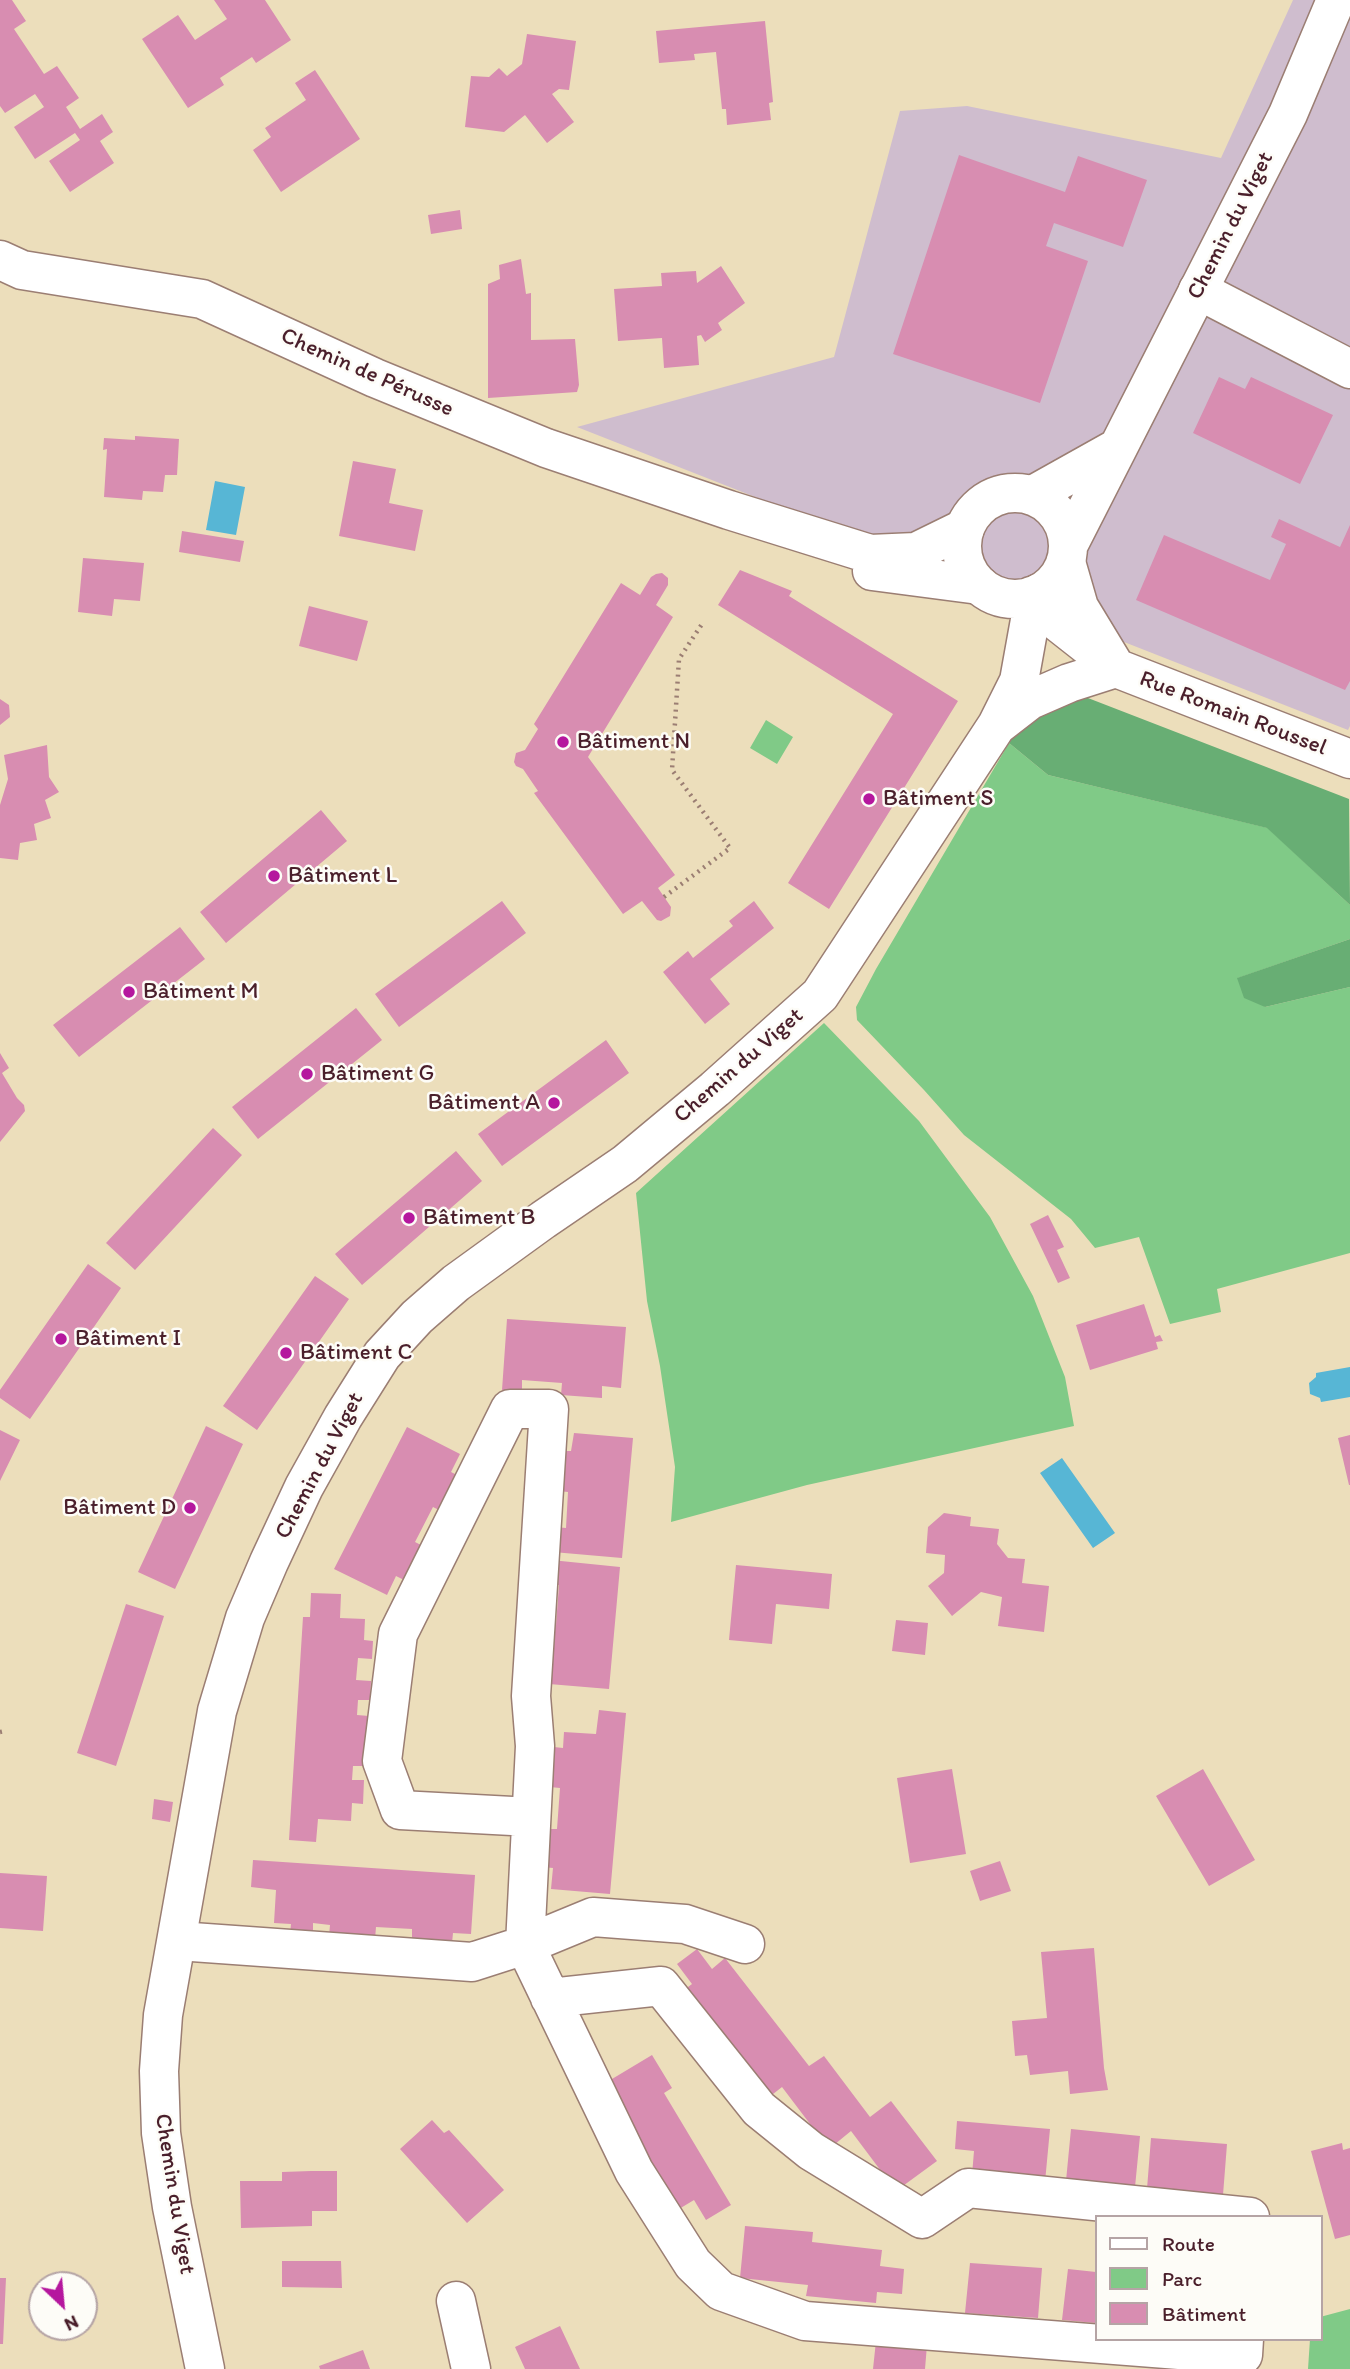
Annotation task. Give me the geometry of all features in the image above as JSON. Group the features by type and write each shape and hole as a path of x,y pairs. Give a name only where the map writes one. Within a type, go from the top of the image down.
{"street":[{"name":"Chemin du Viget","path":"1067,554 1117,448 1288,114 1336,0"},
{"name":"Chemin de Pérusse","path":"0,260 22,270 202,299 375,378 546,448 870,554 916,552 965,528"},
{"path":"1198,290 1350,369"},
{"path":"1033,495 1117,448"},
{"path":"997,725 1019,681 1030,620 1012,592 965,565 962,552 965,528 973,513 985,502 1016,492 1033,495 1048,503 1059,515 1066,529 1067,554 1060,575 1051,585 1012,592"},
{"name":"Chemin de Pérusse","path":"729,510 873,571 1012,592"},
{"name":"Rue Romain Roussel","path":"1067,554 1079,607 1116,668"},
{"name":"Rue Romain Roussel","path":"1012,592 1055,620 1116,668 1350,759"},
{"path":"997,725 1030,700 1069,683 1116,668"},
{"name":"Chemin du Viget","path":"205,2369 172,2207 161,2133 159,2071 163,2015 217,1712 245,1618 304,1487 382,1355 417,1317 456,1283 625,1164 821,995 997,725"},
{"path":"531,1817 400,1810 382,1761 398,1634 510,1409 550,1409 531,1696 535,1746 525,1945 634,2171 693,2264 721,2291 805,2321 1243,2355 1244,2341"},
{"path":"178,1941 472,1962 525,1945 593,1917 685,1924 745,1944"},
{"path":"550,1998 660,1986 759,2109 811,2151 922,2219 968,2188 1231,2215"},
{"path":"456,2301 471,2369"}],"path":[{"path":"664,897 730,848 672,770 679,659 702,624"}],"shaded area":[{"path":"1293,0 1350,0 1348,730 577,427 834,357 900,111 967,106 1221,158"}],"green space":[{"path":"1075,693 1349,799 1350,905 1267,828 1048,775 1009,743 1026,717"},
{"path":"766,720 793,737 777,764 750,748"},
{"path":"1009,743 1048,775 1268,828 1350,905 1350,939 1238,978 1265,1007 1350,987 1350,1253 1217,1289 1221,1312 1170,1324 1139,1237 1095,1248 1071,1219 964,1135 857,1020 856,1007 876,969"},
{"path":"1350,939 1350,987 1265,1007 1244,998 1237,978"},
{"path":"824,1023 919,1121 990,1217 1033,1296 1065,1377 1074,1426 807,1485 671,1522 675,1467 647,1301 636,1193"},
{"path":"1350,2309 1350,2369 1308,2369 1310,2341 1322,2341 1322,2316"}],"water":[{"path":"215,481 245,487 236,535 206,530"},
{"path":"1350,1367 1350,1397 1321,1402 1320,1398 1310,1394 1309,1383 1316,1377 1316,1373"},
{"path":"1062,1458 1115,1533 1093,1548 1040,1473"}],"building":[{"path":"0,0 12,0 26,21 14,29 44,74 57,66 79,98 66,107 80,129 102,114 113,132 100,141 114,163 70,192 49,161 80,140 75,133 35,159 14,127 44,107 35,94 5,113 0,106"},
{"path":"214,0 265,0 291,40 256,63 252,57 220,78 224,85 188,108 142,39 178,15 195,40 227,19"},
{"path":"765,21 773,102 769,103 771,120 727,125 726,109 722,109 716,52 694,54 695,60 659,63 656,31"},
{"path":"527,34 576,41 569,90 559,89 552,94 574,122 547,143 525,115 504,132 465,127 471,76 489,77 499,68 507,76 522,64"},
{"path":"315,70 360,139 281,192 253,150 271,137 265,128 306,100 295,83"},
{"path":"959,155 1065,192 1078,156 1147,180 1123,247 1054,223 1046,246 1088,261 1040,403 893,354"},
{"path":"460,210 462,229 431,234 428,215"},
{"path":"521,259 526,294 531,293 531,340 575,339 579,385 577,392 488,398 488,284 500,279 499,265"},
{"path":"721,266 745,303 718,323 722,330 705,342 701,335 697,336 699,365 664,368 662,338 618,341 614,289 662,286 661,273 696,271 697,283"},
{"path":"1219,377 1245,389 1251,377 1333,415 1300,484 1193,433"},
{"path":"135,436 179,439 177,475 165,475 163,492 143,491 142,500 104,497 107,449 103,450 104,438 135,440"},
{"path":"353,461 396,469 389,503 423,510 415,551 339,536"},
{"path":"1279,519 1340,547 1350,525 1350,681 1345,690 1136,600 1164,535 1270,580 1286,544 1271,537"},
{"path":"182,531 244,541 240,562 179,552"},
{"path":"83,558 144,563 140,601 114,599 112,616 78,612"},
{"name":"Bâtiment S","path":"740,570 792,591 789,596 958,701 829,909 788,883 893,714 718,605"},
{"name":"Bâtiment N","path":"662,573 668,578 668,585 656,605 673,617 588,757 675,875 658,888 671,907 670,916 661,921 657,920 642,901 623,914 534,793 538,791 523,769 514,762 516,753 525,750 538,729 534,724 621,583 640,595 651,577"},
{"path":"309,606 368,621 357,661 299,646"},
{"path":"0,699 9,705 10,717 0,725"},
{"path":"47,745 49,777 59,792 45,800 51,818 34,824 37,840 20,843 18,860 0,858 0,805 8,779 4,755"},
{"name":"Bâtiment L","path":"321,810 347,841 226,943 200,912"},
{"path":"502,901 526,933 399,1027 375,994"},
{"path":"754,901 774,928 710,979 730,1004 705,1024 663,972 688,951 693,958 733,926 729,921"},
{"name":"Bâtiment M","path":"180,927 205,959 79,1057 53,1025"},
{"name":"Bâtiment G","path":"356,1008 382,1040 258,1139 232,1107"},
{"name":"Bâtiment A","path":"606,1040 629,1073 502,1166 478,1134"},
{"path":"0,1053 9,1068 2,1073 24,1105 25,1111 0,1142"},
{"path":"213,1128 242,1155 135,1270 106,1243"},
{"name":"Bâtiment B","path":"456,1151 482,1181 362,1285 335,1254"},
{"path":"1048,1215 1064,1247 1057,1250 1070,1278 1058,1283 1030,1224"},
{"name":"Bâtiment I","path":"88,1264 121,1288 30,1419 0,1398 0,1390"},
{"name":"Bâtiment C","path":"315,1276 349,1299 257,1430 223,1406"},
{"path":"1144,1304 1155,1337 1160,1335 1163,1341 1156,1342 1158,1349 1090,1370 1076,1325"},
{"path":"507,1319 626,1327 621,1388 602,1386 602,1398 561,1395 562,1383 522,1380 522,1391 502,1390"},
{"name":"Bâtiment D","path":"206,1426 243,1444 175,1589 138,1572"},
{"path":"407,1427 460,1454 451,1472 461,1477 443,1512 433,1507 415,1542 425,1547 408,1582 396,1576 387,1595 334,1569"},
{"path":"0,1430 20,1440 0,1481"},
{"path":"574,1433 633,1438 622,1558 553,1552 556,1527 566,1528 568,1492 558,1491 562,1451 571,1451"},
{"path":"1350,1435 1350,1485 1349,1485 1338,1438"},
{"path":"944,1513 971,1517 970,1526 999,1529 997,1544 1008,1558 1025,1559 1022,1583 1049,1586 1044,1632 998,1626 1002,1597 981,1592 952,1616 928,1586 944,1573 945,1555 926,1553 928,1527"},
{"path":"551,1560 620,1567 609,1689 549,1684 544,1625 556,1625 559,1585 549,1585"},
{"path":"736,1565 832,1574 829,1609 776,1604 772,1644 729,1640"},
{"path":"311,1593 341,1594 340,1618 365,1619 364,1640 373,1641 372,1659 358,1658 356,1680 371,1681 370,1700 358,1700 357,1715 369,1716 366,1766 353,1766 352,1780 364,1780 363,1804 352,1803 351,1821 318,1819 316,1842 289,1840 303,1617 310,1617"},
{"path":"126,1604 164,1616 116,1766 77,1753"},
{"path":"896,1620 928,1623 925,1655 892,1651"},
{"path":"599,1710 626,1713 610,1894 551,1889 553,1868 543,1867 546,1829 557,1829 560,1788 550,1787 554,1747 563,1748 564,1732 596,1734"},
{"path":"952,1769 966,1854 910,1863 897,1778"},
{"path":"1203,1769 1255,1860 1209,1886 1156,1796"},
{"path":"154,1799 173,1802 170,1822 152,1819"},
{"path":"253,1860 475,1875 471,1934 453,1933 452,1943 412,1940 412,1929 376,1927 375,1939 329,1936 330,1925 313,1923 313,1935 290,1934 291,1924 274,1923 276,1890 251,1887"},
{"path":"1000,1861 1011,1891 980,1901 970,1871"},
{"path":"0,1873 47,1876 43,1931 0,1928"},
{"path":"1094,1948 1108,2090 1070,2094 1068,2071 1030,2075 1027,2055 1015,2056 1012,2021 1047,2018 1041,1952"},
{"path":"697,1949 712,1969 725,1958 809,2066 824,2056 870,2117 891,2101 937,2161 896,2191 851,2131 829,2149 782,2087 768,2098 684,1990 692,1984 677,1964"},
{"path":"652,2055 672,2088 664,2093 731,2205 706,2220 694,2200 674,2212 607,2082"},
{"path":"432,2120 444,2133 449,2130 504,2190 467,2223 400,2149"},
{"path":"957,2121 1050,2129 1045,2182 972,2175 974,2151 955,2149"},
{"path":"1071,2129 1140,2136 1135,2187 1066,2181"},
{"path":"1151,2138 1227,2144 1223,2195 1147,2189"},
{"path":"1342,2143 1343,2150 1350,2148 1350,2235 1335,2239 1311,2151"},
{"path":"337,2171 337,2211 312,2211 312,2226 241,2228 240,2181 282,2181 282,2172"},
{"path":"745,2226 813,2232 812,2242 882,2250 880,2266 904,2269 902,2294 877,2292 876,2303 806,2296 808,2285 740,2278"},
{"path":"282,2261 341,2261 342,2288 282,2287"},
{"path":"970,2263 1042,2268 1038,2318 965,2313"},
{"path":"1068,2269 1094,2272 1094,2323 1062,2320"},
{"path":"0,2278 6,2278 3,2344 0,2344"},
{"path":"560,2326 580,2369 525,2369 515,2347"},
{"path":"876,2341 927,2345 925,2369 873,2369"},
{"path":"363,2350 370,2369 320,2369 319,2366"}],"place":[{"name":"Bâtiment N","path":"563,742"},
{"name":"Bâtiment S","path":"869,799"},
{"name":"Bâtiment L","path":"274,876"},
{"name":"Bâtiment M","path":"129,992"},
{"name":"Bâtiment G","path":"307,1074"},
{"name":"Bâtiment A","path":"554,1103"},
{"name":"Bâtiment B","path":"409,1218"},
{"name":"Bâtiment I","path":"61,1339"},
{"name":"Bâtiment C","path":"286,1353"},
{"name":"Bâtiment D","path":"190,1508"}]}
